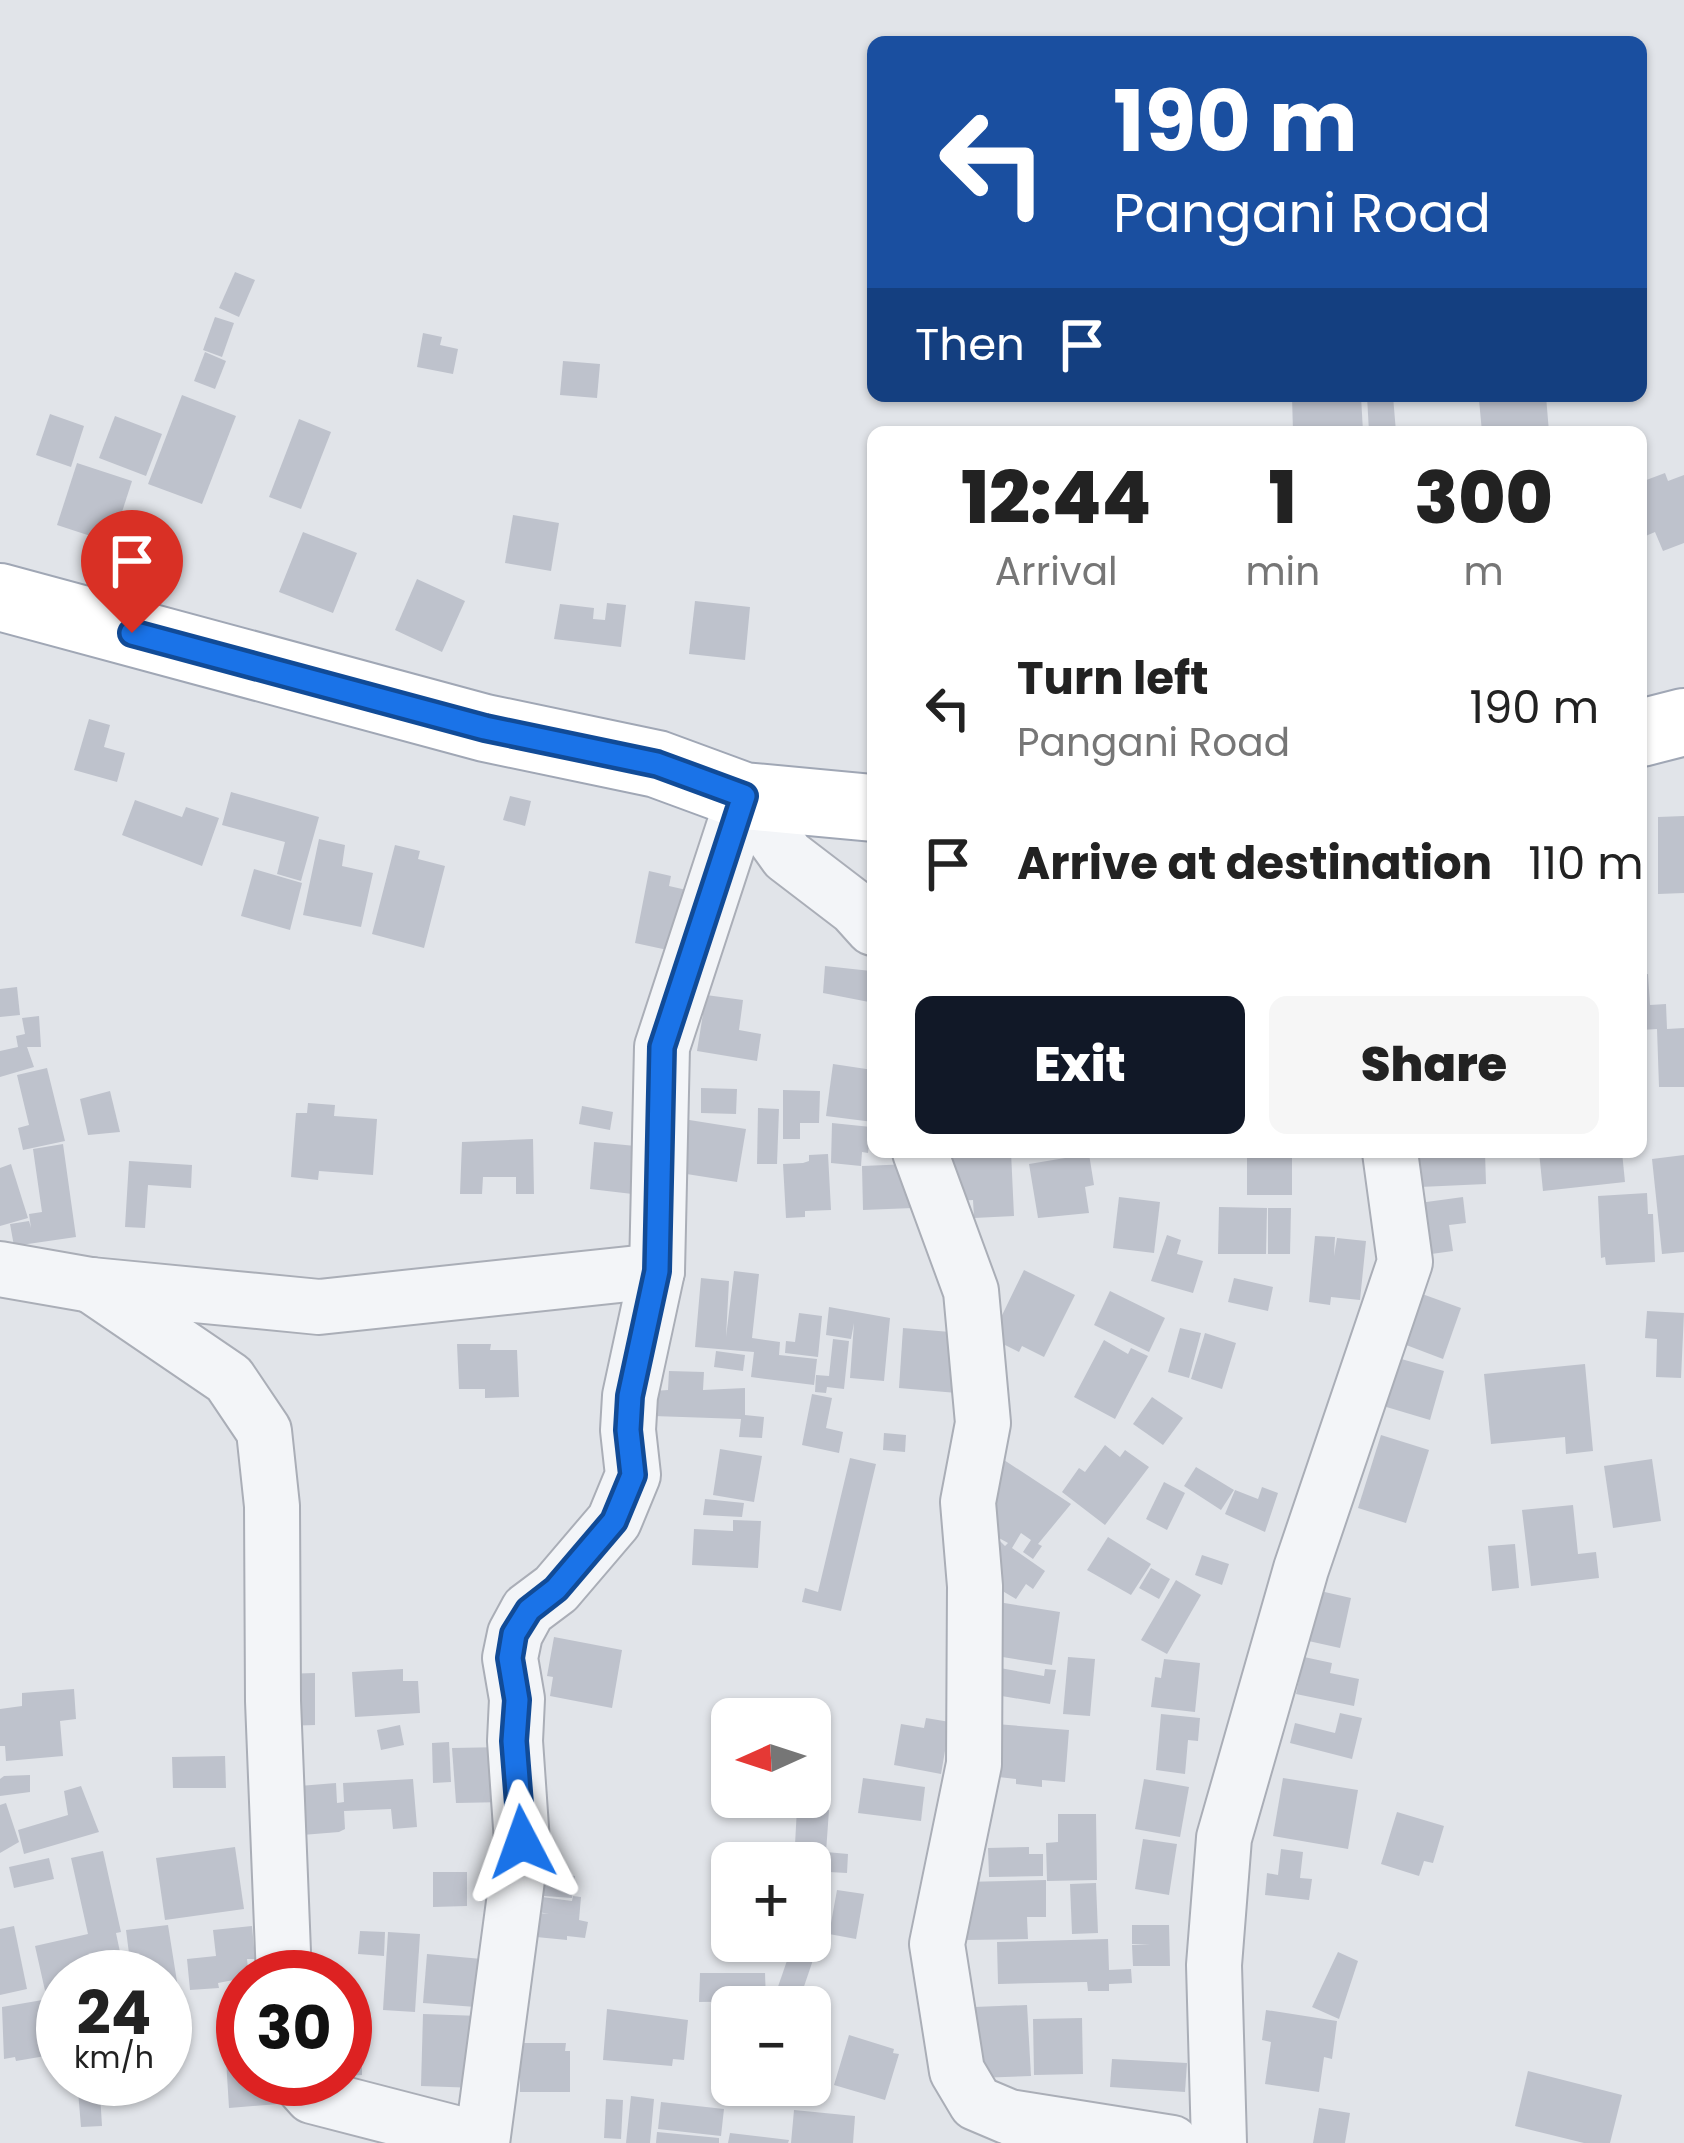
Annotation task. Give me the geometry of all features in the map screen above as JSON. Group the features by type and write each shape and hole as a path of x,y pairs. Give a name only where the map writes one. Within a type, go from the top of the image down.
{"main road":[{"path":"0,597 485,728 657,764 744,796 867,807"},
{"path":"1647,731 1684,722"}],"street":[{"path":"744,796 787,856 867,921"},
{"path":"350,2106 482,2141 522,1842 514,1741 517,1700 510,1658 514,1634 529,1610 556,1589 614,1521 633,1475 630,1396 657,1271 662,1047 744,796"},
{"path":"922,1158 971,1291 982,1423 968,1502 975,1586 974,1764 937,1944 957,2072 976,2103 1009,2117 1172,2143"},
{"path":"1219,2143 1214,1964 1224,1838 1300,1569 1405,1262 1391,1158"},
{"path":"0,1269 91,1285 320,1307 657,1271"},
{"path":"91,1285 229,1379 263,1430 272,1506 273,1701 283,1950"}],"building":[{"path":"235,272 255,280 239,317 219,308"},
{"path":"215,317 234,323 222,357 203,350"},
{"path":"423,333 442,337 440,345 458,349 453,374 417,367"},
{"path":"205,352 226,361 215,389 194,381"},
{"path":"563,361 600,364 597,398 560,395"},
{"path":"182,395 236,416 202,504 148,484"},
{"path":"1292,402 1361,402 1363,426 1293,426"},
{"path":"1367,402 1394,402 1396,426 1369,426"},
{"path":"1479,402 1546,402 1548,426 1481,426"},
{"path":"50,414 84,426 71,467 36,455"},
{"path":"115,416 162,434 146,476 99,458"},
{"path":"299,419 331,432 301,509 269,497"},
{"path":"77,463 132,481 112,543 57,525"},
{"path":"1665,473 1668,481 1684,475 1684,543 1663,551 1655,532 1647,535 1647,480"},
{"path":"513,515 559,523 551,571 505,563"},
{"path":"303,532 357,553 333,613 279,592"},
{"path":"417,579 465,601 442,652 395,630"},
{"path":"695,601 750,607 745,660 689,654"},
{"path":"607,603 626,605 621,647 554,639 560,604 594,608 593,619 605,620"},
{"path":"89,719 110,725 104,747 125,753 117,782 74,770"},
{"path":"231,792 319,817 301,881 277,874 285,842 222,825"},
{"path":"510,796 531,801 525,826 503,820"},
{"path":"135,800 182,817 186,807 219,818 202,866 122,835"},
{"path":"1684,816 1684,893 1658,894 1658,817"},
{"path":"319,839 345,845 342,866 373,873 361,927 303,915"},
{"path":"395,845 420,851 418,859 445,866 424,948 372,934"},
{"path":"254,869 302,883 290,930 241,916"},
{"path":"649,871 671,876 669,886 704,894 691,955 635,943"},
{"path":"825,966 867,971 867,1002 823,993"},
{"path":"1647,974 1650,1005 1666,1004 1667,1029 1684,1028 1684,1087 1659,1087 1657,1029 1647,1030"},
{"path":"17,987 20,1015 0,1017 0,989"},
{"path":"706,995 743,1000 739,1030 761,1034 757,1061 697,1051"},
{"path":"39,1016 41,1047 27,1047 34,1067 0,1077 0,1051 18,1047 16,1036 25,1034 22,1018"},
{"path":"833,1064 867,1069 867,1121 826,1116"},
{"path":"47,1068 65,1141 23,1150 18,1128 29,1125 17,1075"},
{"path":"701,1088 737,1089 736,1114 701,1113"},
{"path":"783,1090 820,1091 819,1123 800,1123 800,1139 783,1139"},
{"path":"110,1091 120,1132 88,1135 80,1099"},
{"path":"308,1103 335,1105 334,1116 377,1119 373,1175 319,1171 318,1180 291,1177 296,1113 307,1113"},
{"path":"582,1106 613,1112 610,1130 579,1124"},
{"path":"758,1108 779,1109 777,1164 757,1164"},
{"path":"683,1119 746,1129 737,1182 674,1172"},
{"path":"832,1123 867,1127 867,1153 862,1152 861,1166 831,1163"},
{"path":"533,1139 534,1194 516,1194 516,1177 483,1177 482,1194 460,1194 462,1142"},
{"path":"594,1142 646,1147 641,1195 590,1189"},
{"path":"63,1144 76,1237 14,1246 10,1224 29,1221 31,1228 29,1214 42,1212 33,1149"},
{"path":"828,1154 831,1210 786,1218 783,1164"},
{"path":"1684,1155 1684,1252 1662,1254 1652,1159"},
{"path":"938,1158 1011,1158 1014,1216 974,1218 973,1200 956,1201"},
{"path":"1090,1158 1094,1185 1085,1187 1089,1213 1038,1218 1029,1164"},
{"path":"1247,1158 1292,1158 1292,1195 1247,1195"},
{"path":"1418,1158 1485,1158 1486,1184 1420,1187"},
{"path":"1540,1158 1623,1158 1625,1182 1543,1191"},
{"path":"129,1161 192,1165 191,1188 148,1185 145,1228 125,1227"},
{"path":"11,1164 28,1218 0,1226 0,1168"},
{"path":"911,1164 913,1208 863,1210 862,1166"},
{"path":"1647,1193 1655,1262 1606,1265 1605,1257 1601,1258 1598,1196"},
{"path":"1119,1197 1160,1202 1154,1253 1113,1248"},
{"path":"1463,1197 1466,1223 1449,1225 1453,1251 1424,1255 1419,1203"},
{"path":"1219,1207 1267,1208 1266,1254 1218,1254"},
{"path":"1268,1208 1291,1208 1290,1254 1268,1254"},
{"path":"1167,1235 1181,1240 1177,1254 1203,1261 1193,1293 1151,1281"},
{"path":"1315,1236 1335,1237 1334,1256 1337,1238 1366,1241 1360,1300 1331,1297 1330,1305 1309,1302"},
{"path":"1024,1270 1075,1295 1044,1357 1022,1346 1019,1352 991,1338"},
{"path":"734,1271 759,1274 752,1338 780,1342 779,1355 817,1359 814,1385 751,1377 754,1352 695,1347 701,1278 729,1281 726,1337"},
{"path":"1234,1278 1273,1287 1268,1311 1228,1302"},
{"path":"1411,1290 1461,1308 1443,1359 1393,1340"},
{"path":"1110,1291 1165,1318 1149,1352 1094,1325"},
{"path":"829,1307 890,1318 884,1381 850,1378 854,1323 851,1339 826,1335"},
{"path":"1647,1311 1684,1313 1681,1378 1656,1377 1657,1339 1645,1338"},
{"path":"799,1313 822,1316 818,1357 785,1353 786,1341 795,1342"},
{"path":"903,1328 962,1333 957,1393 899,1388"},
{"path":"1180,1328 1201,1333 1189,1378 1168,1372"},
{"path":"1205,1333 1236,1343 1222,1389 1191,1379"},
{"path":"833,1339 849,1341 844,1389 827,1387 826,1393 815,1392 816,1375 829,1376"},
{"path":"1104,1340 1128,1354 1131,1348 1148,1356 1115,1419 1074,1397"},
{"path":"457,1344 517,1350 519,1397 485,1398 485,1389 459,1389"},
{"path":"716,1351 745,1355 743,1371 714,1367"},
{"path":"1387,1355 1444,1371 1430,1420 1373,1403"},
{"path":"1585,1364 1593,1451 1566,1454 1565,1437 1491,1444 1484,1374"},
{"path":"669,1371 704,1372 703,1390 745,1388 745,1415 764,1417 762,1438 739,1437 741,1419 653,1416 654,1391 668,1390"},
{"path":"812,1394 832,1398 826,1428 843,1432 839,1453 802,1445"},
{"path":"1152,1397 1183,1418 1163,1445 1133,1424"},
{"path":"884,1433 906,1435 905,1452 883,1450"},
{"path":"1381,1435 1429,1450 1406,1523 1358,1508"},
{"path":"1105,1445 1120,1457 1125,1450 1149,1467 1105,1525 1062,1492 1079,1468 1085,1472"},
{"path":"720,1449 762,1456 754,1502 713,1495"},
{"path":"850,1458 876,1464 841,1611 802,1602 805,1588 818,1592"},
{"path":"1001,1458 1071,1504 1038,1544 1042,1546 1033,1559 1023,1552 1031,1540 1021,1533 1012,1548 1045,1571 1033,1589 1026,1584 1016,1599 977,1576 1000,1541 1005,1546 1008,1543 979,1527"},
{"path":"1652,1459 1661,1521 1613,1528 1604,1466"},
{"path":"1196,1467 1234,1490 1221,1510 1184,1486"},
{"path":"1164,1482 1185,1493 1167,1530 1146,1519"},
{"path":"1262,1487 1278,1493 1265,1532 1225,1514 1235,1490 1258,1499"},
{"path":"705,1499 744,1503 742,1517 703,1515"},
{"path":"1573,1505 1578,1554 1596,1552 1599,1578 1531,1586 1522,1510"},
{"path":"733,1520 761,1521 758,1568 692,1565 694,1529 733,1531"},
{"path":"1108,1537 1151,1564 1131,1595 1087,1570"},
{"path":"1515,1544 1519,1588 1492,1591 1488,1546"},
{"path":"1202,1555 1229,1564 1222,1585 1195,1575"},
{"path":"1151,1568 1170,1579 1159,1599 1139,1588"},
{"path":"1176,1580 1201,1595 1167,1654 1141,1640"},
{"path":"1307,1588 1351,1598 1340,1648 1295,1638"},
{"path":"992,1601 1060,1612 1052,1665 984,1654"},
{"path":"554,1637 622,1650 612,1708 550,1696 553,1677 547,1676"},
{"path":"1068,1657 1095,1659 1090,1716 1063,1714"},
{"path":"1304,1657 1332,1663 1330,1673 1359,1679 1354,1706 1296,1694"},
{"path":"1164,1659 1200,1663 1195,1712 1151,1707 1155,1677 1161,1678"},
{"path":"983,1665 1044,1676 1045,1669 1056,1670 1050,1704 978,1692"},
{"path":"403,1669 403,1681 418,1681 420,1713 355,1717 352,1672"},
{"path":"315,1673 315,1725 284,1726 283,1674"},
{"path":"74,1689 76,1719 60,1721 63,1756 6,1761 5,1746 0,1746 0,1709 22,1706 22,1693"},
{"path":"1340,1713 1362,1718 1352,1759 1290,1743 1295,1723 1335,1733"},
{"path":"1161,1714 1200,1718 1198,1741 1188,1740 1185,1774 1156,1770"},
{"path":"926,1718 950,1722 941,1774 894,1765 901,1724 924,1728"},
{"path":"996,1724 1069,1730 1065,1782 1042,1780 1042,1787 981,1775"},
{"path":"400,1725 404,1745 381,1750 377,1730"},
{"path":"449,1742 451,1782 433,1783 432,1743"},
{"path":"505,1747 506,1802 456,1803 452,1748"},
{"path":"225,1756 226,1788 173,1788 172,1757"},
{"path":"30,1775 30,1792 0,1796 4,1776"},
{"path":"863,1778 925,1787 921,1821 858,1813"},
{"path":"1283,1778 1358,1790 1348,1849 1273,1836"},
{"path":"413,1779 417,1827 393,1829 391,1809 344,1811 345,1829 339,1832 290,1836 287,1787 336,1783 337,1803 344,1802 343,1783"},
{"path":"1144,1779 1189,1787 1180,1837 1135,1829"},
{"path":"81,1786 99,1832 24,1854 18,1830 68,1815 64,1791"},
{"path":"6,1803 19,1842 0,1853 0,1805"},
{"path":"1397,1812 1444,1826 1433,1863 1424,1861 1419,1876 1381,1864"},
{"path":"1058,1814 1096,1814 1097,1880 1047,1881 1046,1843 1058,1842"},
{"path":"796,1818 828,1818 827,1842 795,1842"},
{"path":"1143,1839 1177,1844 1169,1895 1135,1889"},
{"path":"235,1847 244,1909 165,1920 156,1858"},
{"path":"1029,1847 1029,1854 1043,1854 1043,1876 989,1877 988,1848"},
{"path":"1281,1849 1303,1852 1300,1878 1312,1879 1309,1900 1265,1895 1267,1873 1278,1875"},
{"path":"103,1851 121,1932 116,1933 120,1950 36,1950 35,1946 88,1934 71,1858"},
{"path":"831,1852 848,1854 847,1873 831,1872"},
{"path":"49,1858 54,1879 14,1888 9,1867"},
{"path":"534,1871 575,1876 572,1898 531,1895"},
{"path":"433,1872 467,1872 467,1906 433,1907"},
{"path":"1046,1880 1046,1917 1027,1917 1028,1939 964,1940 963,1882"},
{"path":"1096,1883 1098,1933 1072,1934 1070,1884"},
{"path":"837,1890 864,1894 856,1939 831,1934"},
{"path":"573,1896 581,1897 579,1920 588,1922 585,1938 526,1936 529,1912 549,1914 528,1910 542,1897 572,1901"},
{"path":"168,1925 172,1950 129,1950 126,1930"},
{"path":"1132,1925 1169,1925 1170,1966 1133,1966 1132,1945 1150,1944 1132,1944"},
{"path":"14,1926 27,1989 0,1995 0,1929"},
{"path":"252,1926 254,1950 216,1950 216,1956 213,1930"},
{"path":"360,1931 385,1932 384,1956 358,1950"},
{"path":"388,1932 420,1934 415,2012 383,2010"},
{"path":"1108,1939 1109,1970 1131,1969 1132,1983 1109,1984 1109,1991 1088,1991 1087,1982 998,1984 997,1942"},
{"path":"1338,1952 1358,1961 1339,2019 1312,2007"},
{"path":"427,1954 493,1960 489,2008 423,2003"},
{"path":"216,1956 216,1988 192,1990 192,1958"},
{"path":"787,1962 812,1962 804,1986 778,1986"},
{"path":"700,1973 765,1973 765,1986 711,1986 711,2002 699,2002"},
{"path":"36,2001 36,2058 4,2059 2,2007"},
{"path":"1027,2005 1031,2076 978,2078 974,2007"},
{"path":"607,2009 688,2020 684,2060 673,2059 672,2066 603,2060"},
{"path":"1266,2010 1337,2021 1332,2059 1324,2057 1319,2092 1265,2084 1271,2042 1262,2040"},
{"path":"423,2014 480,2016 477,2088 421,2086"},
{"path":"1082,2018 1083,2074 1034,2075 1033,2019"},
{"path":"849,2035 899,2054 885,2100 834,2085"},
{"path":"520,2043 566,2043 570,2092 520,2092"},
{"path":"1112,2059 1187,2063 1185,2092 1110,2087"},
{"path":"1528,2071 1622,2095 1610,2143 1584,2143 1515,2126"},
{"path":"631,2096 654,2099 650,2143 626,2143"},
{"path":"606,2099 623,2100 621,2139 604,2138"},
{"path":"661,2102 724,2109 721,2136 658,2129"},
{"path":"79,2106 101,2106 102,2126 81,2127"},
{"path":"1319,2108 1350,2113 1345,2143 1313,2143"},
{"path":"794,2110 855,2116 853,2143 791,2143"},
{"path":"657,2132 719,2138 719,2143 656,2143"},
{"path":"730,2133 789,2140 728,2143"}],"route":[{"path":"132,633 485,728 657,764 744,796 662,1047 657,1271 630,1396 633,1475 614,1521 556,1589 529,1610 514,1634 510,1658 517,1700 514,1741 522,1842"}]}
